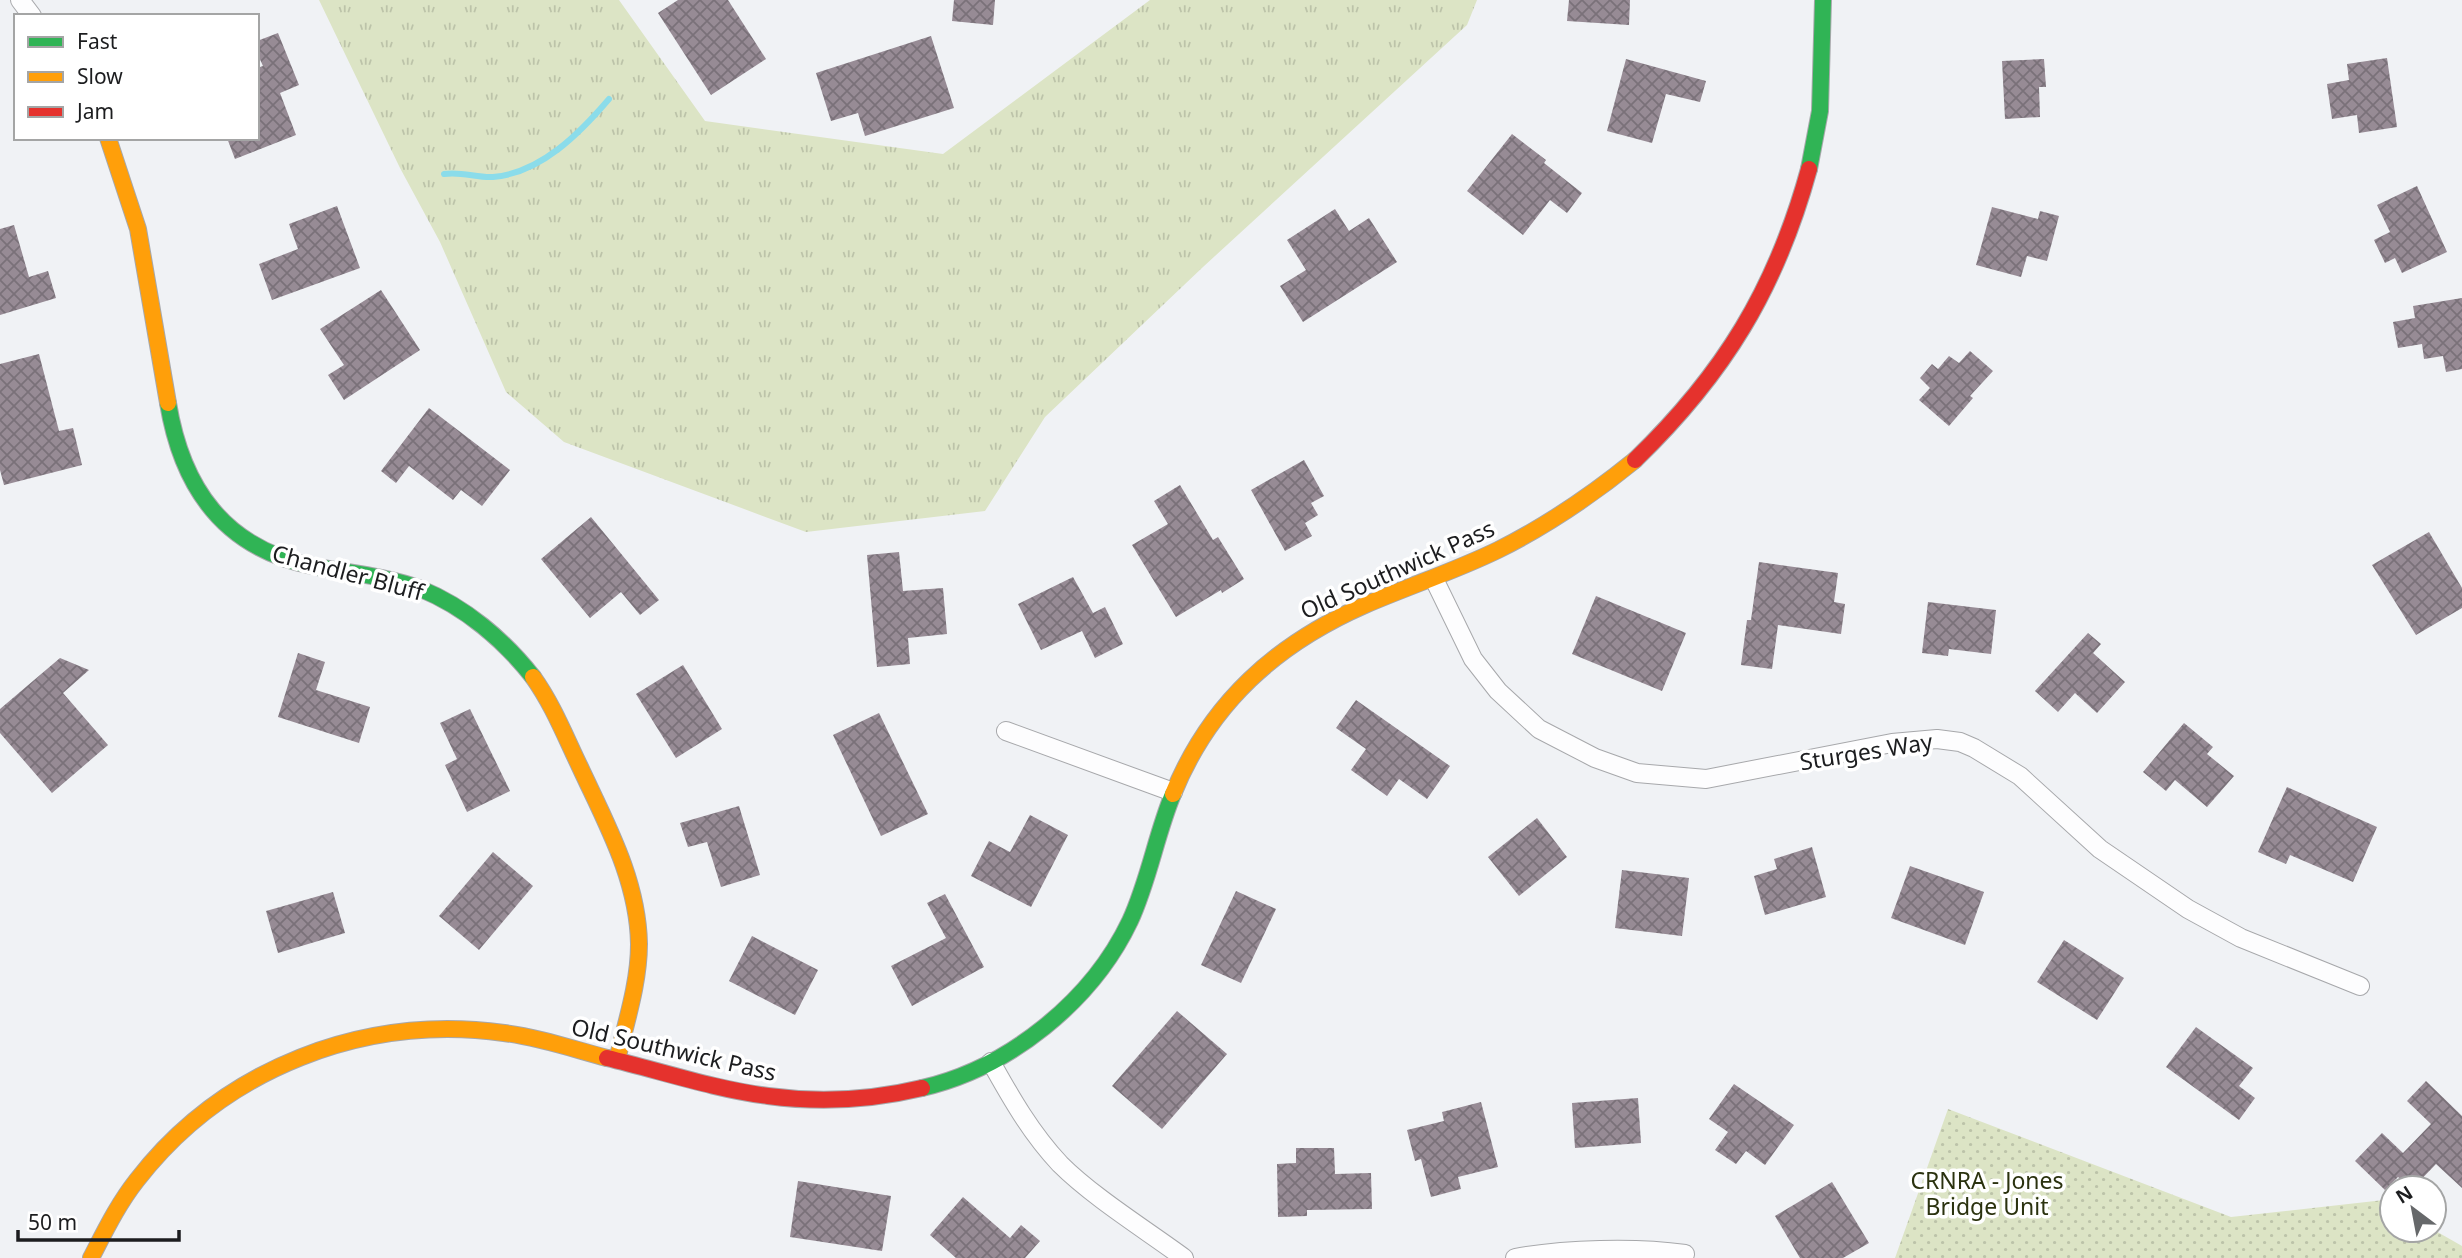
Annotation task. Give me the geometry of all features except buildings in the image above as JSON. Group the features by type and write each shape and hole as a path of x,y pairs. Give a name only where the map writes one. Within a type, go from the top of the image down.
{"street":[{"path":"20,0 31,14"},
{"name":"Old Southwick Pass","path":"91,1258 112,1217 138,1178 173,1140 207,1109 246,1083 286,1062 330,1045 375,1034 421,1029 467,1029 507,1033 746,1093 821,1101 867,1098 912,1090 954,1078 990,1062 1034,1035 1072,1001 1104,962 1129,922 1173,792 1190,757 1214,719 1241,687 1294,640 1341,615 1434,579 1501,549 1601,488 1647,451 1678,420 1715,374 1745,328 1772,277 1800,203 1818,127 1823,0"},
{"name":"Chandler Bluff","path":"109,140 138,229 173,434 183,467 211,510 231,530 250,543 292,561 384,578 435,595 466,613 491,631 534,677 556,715 618,848 634,897 639,933 638,969 617,1060"},
{"name":"Sturges Way","path":"1434,579 1473,659 1497,691 1539,729 1595,758 1637,773 1706,779 1892,743 1937,738 1960,743 1974,748 2020,776 2100,849 2188,909 2241,938 2360,986"},
{"path":"1006,731 1173,792"},
{"path":"990,1062 1022,1118 1060,1164 1184,1258"},
{"path":"1515,1258 1545,1253 1660,1251 1685,1254"}],"green space":[{"path":"319,0 619,0 705,121 943,154 1150,0 1477,0 1467,25 1203,267 1045,417 985,511 806,532 564,442 506,392 440,242 400,168"},
{"name":"CRNRA - Jones Bridge Unit","path":"1948,1109 2231,1217 2378,1201 2378,1244 2448,1244 2448,1238 2462,1246 2462,1258 1895,1258"}],"waterway":[{"path":"444,174 493,177 527,168 543,160 572,138 609,99"}],"traffic: fast":[{"path":"1809,169 1820,111 1823,0"},
{"path":"168,403 184,462 212,510 231,529 254,545 281,557 312,566 394,581 437,596 483,626 533,677"},
{"path":"922,1088 986,1065 1016,1047 1044,1027 1094,978 1130,921 1173,794"}],"traffic: slow":[{"path":"109,140 138,229 168,403"},
{"path":"1173,794 1188,761 1206,732 1227,704 1275,658 1303,638 1365,605 1482,558 1516,540 1569,509 1635,460"},
{"path":"533,677 547,699 610,831 633,897 639,944 637,973 617,1060"},
{"path":"91,1258 130,1189 172,1141 211,1107 254,1079 301,1057 349,1042 400,1032 452,1029 517,1035 607,1058"}],"traffic: jam":[{"path":"1635,460 1695,395 1743,327 1780,253 1809,169"},
{"path":"607,1058 728,1089 787,1098 846,1099 922,1088"}]}
